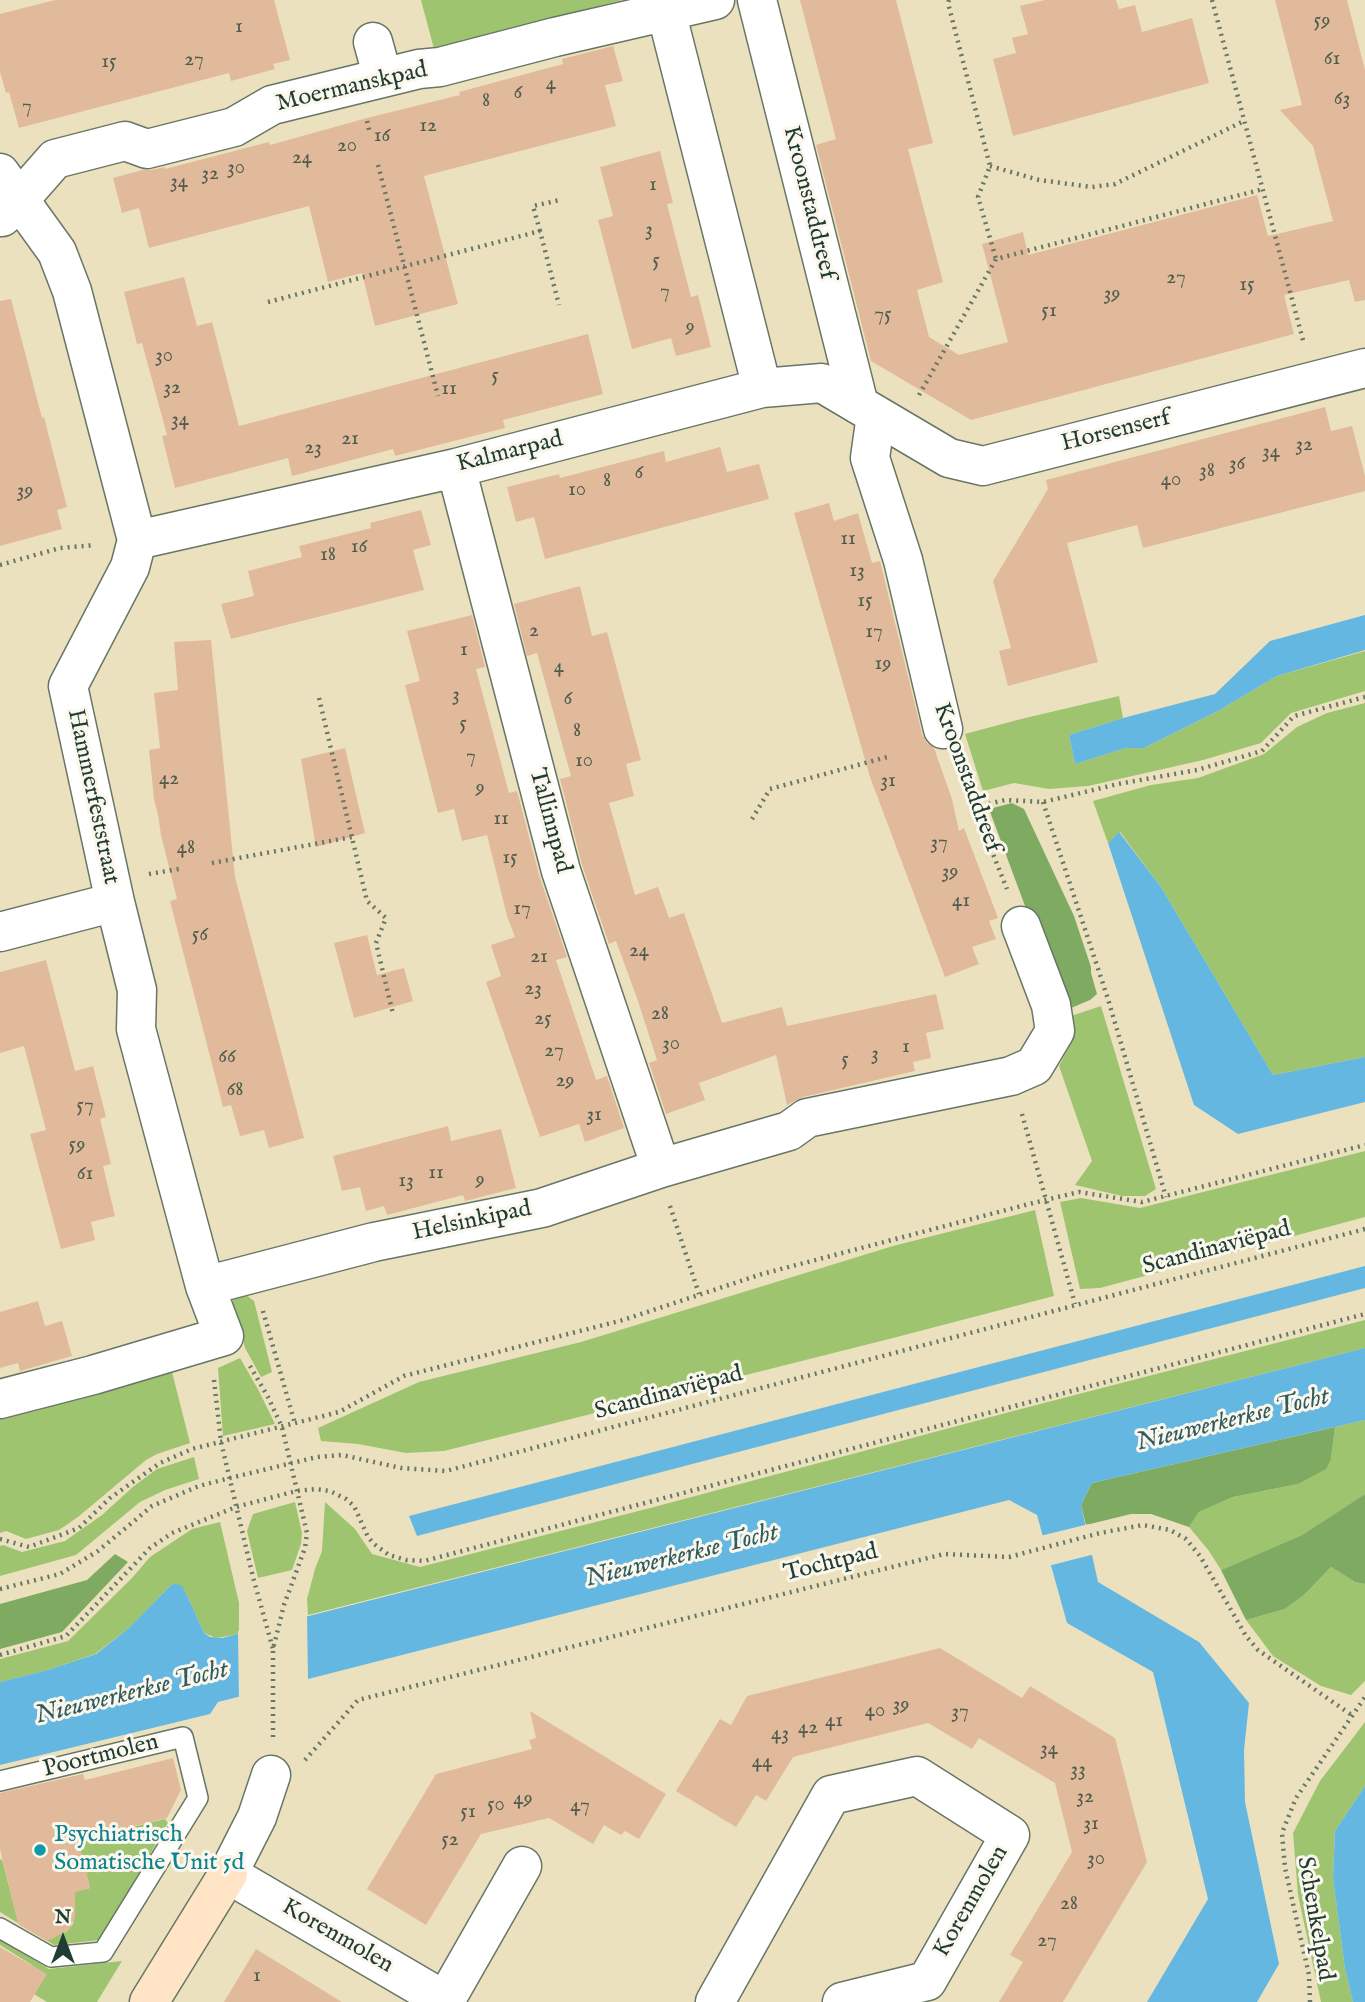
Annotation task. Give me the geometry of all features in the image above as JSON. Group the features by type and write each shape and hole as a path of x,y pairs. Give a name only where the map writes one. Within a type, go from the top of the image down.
{"street":[{"name":"Moermanskpad","path":"6,197 55,159 125,141 148,149 234,127 272,105 715,0"},
{"name":"Kroonstaddreef","path":"757,0 878,416 870,457 903,561 943,729"},
{"path":"666,12 762,388"},
{"path":"373,42 383,78"},
{"path":"6,197 57,252 72,291 137,540"},
{"name":"Horsenserf","path":"878,416 949,458 983,466 1365,368"},
{"name":"Kalmarpad","path":"137,540 456,468 762,388 822,383 878,416"},
{"name":"Tallinnpad","path":"456,468 561,871 661,1168"},
{"name":"Hammerfeststraat","path":"137,540 130,566 68,686 137,990 136,1029 205,1286"},
{"path":"0,932 115,902"},
{"path":"1011,1076 1034,1066 1055,1031 1051,1005 1021,926"},
{"name":"Helsinkipad","path":"205,1286 374,1242 542,1208 661,1168 789,1131 807,1118 1011,1076"},
{"path":"0,1399 224,1336 205,1286"},
{"path":"149,2002 228,1874 257,1816 271,1775"},
{"name":"Korenmolen","path":"715,2002 831,1795 917,1776 1010,1835 927,1981 842,2002"},
{"name":"Korenmolen","path":"228,1874 446,2001 522,1866"}],"lane":[{"name":"Poortmolen","path":"0,1781 183,1737 198,1798 103,1952 51,1957 0,1928"}],"path":[{"path":"949,0 990,166 978,197 996,259"},
{"path":"1212,0 1313,382"},
{"path":"990,166 1039,180 1092,187 1115,184 1244,121"},
{"path":"378,165 438,396"},
{"path":"878,416 996,259 1263,189"},
{"path":"559,305 533,206 560,200"},
{"path":"268,302 540,232"},
{"path":"0,565 60,548 137,540"},
{"path":"975,807 1005,800 1043,802 1118,784 1197,770 1262,751 1294,716 1365,696"},
{"path":"319,698 368,901 386,918 376,943 393,1014"},
{"name":"Kroonstaddreef","path":"943,729 1021,926"},
{"path":"752,819 770,789 887,757"},
{"path":"1043,802 1108,999 1166,1197"},
{"path":"212,863 352,837"},
{"path":"1011,1076 1075,1305"},
{"path":"0,1539 29,1547 79,1528 110,1498 160,1463 192,1449 339,1412 404,1376 623,1320 762,1274 971,1218 1079,1192 1142,1202 1365,1144"},
{"path":"661,1168 662,1182 699,1294"},
{"name":"Scandinaviëpad","path":"0,1589 60,1574 98,1552 152,1506 200,1486 230,1478 317,1457 342,1455 401,1468 446,1471 1365,1229"},
{"path":"252,1273 295,1424"},
{"path":"0,1655 66,1636 150,1548 172,1533 236,1507 296,1491 330,1491 346,1499 354,1506 374,1544 390,1555 406,1560 424,1561 1365,1314"},
{"path":"224,1336 247,1362 282,1427 306,1525 306,1543 284,1605 274,1649 274,1705"},
{"path":"224,1336 213,1371 222,1442 261,1610 274,1649"},
{"name":"Tochtpad","path":"271,1775 305,1761 358,1699 944,1554 1009,1557 1100,1533 1143,1525 1170,1530 1186,1539 1200,1556 1258,1650 1353,1716"},
{"name":"Schenkelpad","path":"1310,2002 1309,1975 1285,1868 1282,1833 1296,1798 1365,1697"}],"green space":[{"path":"421,0 622,0 434,49"},
{"path":"1365,651 1365,691 1291,713 1261,743 1203,760 1088,786 1049,789 1014,783 983,791 965,734 1119,696 1123,718 1069,735 1075,764 1126,748 1144,748 1218,711 1277,676"},
{"path":"1365,703 1365,1057 1273,1075 1161,887 1120,832 1108,843 1093,801 1151,785 1198,778 1264,754 1297,727 1327,713"},
{"path":"1012,803 1024,809 1074,916 1091,967 1097,994 1090,1000 1064,1011 989,809"},
{"path":"1101,1006 1156,1189 1145,1196 1122,1196 1075,1185 1092,1161 1059,1066 1073,1039 1068,1017"},
{"path":"1365,1151 1365,1217 1100,1288 1080,1289 1060,1202 1081,1198 1140,1208"},
{"path":"1035,1210 1054,1296 444,1451 406,1453 358,1444 321,1441 318,1428 419,1382 581,1342 893,1246"},
{"path":"237,1288 254,1301 272,1372 261,1377 245,1348 232,1297"},
{"path":"1365,1320 1365,1348 308,1615 307,1599 322,1551 325,1502 355,1529 372,1554 420,1567"},
{"path":"240,1358 275,1424 223,1436 218,1368"},
{"path":"170,1364 190,1443 146,1460 59,1530 26,1539 6,1531 0,1533 0,1409"},
{"path":"1365,1420 1365,1494 1302,1535 1221,1570 1189,1527 1199,1512 1233,1497 1298,1484 1331,1459 1335,1427"},
{"path":"1335,1427 1331,1459 1326,1469 1298,1484 1233,1497 1199,1512 1189,1527 1151,1514 1131,1514 1086,1525 1081,1505 1092,1483"},
{"path":"194,1457 199,1479 165,1490 140,1502 76,1555 0,1576 0,1546 22,1552 65,1541 102,1515 157,1469"},
{"path":"1365,1494 1365,1584 1355,1582 1331,1567 1304,1595 1285,1609 1246,1620 1221,1570 1302,1535"},
{"path":"295,1502 302,1533 292,1570 258,1578 247,1531 253,1514"},
{"path":"220,1522 239,1603 239,1634 216,1638 204,1633 185,1591 172,1584 129,1628 95,1654 0,1682 0,1659 68,1641 150,1557 192,1529"},
{"path":"115,1554 128,1562 62,1632 0,1649 0,1604 87,1580"},
{"path":"1331,1567 1355,1582 1365,1584 1365,1681 1351,1695 1321,1686 1273,1656 1246,1620 1285,1609 1304,1595"},
{"path":"1365,1722 1365,1786 1335,1831 1333,1878 1345,1969 1353,2002 1321,2002 1298,1895 1293,1833 1320,1781"},
{"path":"165,1819 168,1823 100,1940 54,1945 0,1912 2,1859 14,1906 58,1934 66,1932 73,1924 75,1912 61,1895 90,1888 78,1840"},
{"path":"0,1940 49,1969 122,1961 97,2002 47,2002 19,1985 32,1965 0,1945"}],"water":[{"path":"1365,615 1365,650 1277,676 1218,711 1144,748 1126,748 1075,764 1069,735 1215,694 1270,641"},
{"path":"1119,832 1161,887 1273,1075 1365,1057 1365,1102 1238,1134 1194,1105 1108,843"},
{"path":"1365,1266 1365,1288 417,1536 409,1516"},
{"name":"Nieuwerkerkse Tocht","path":"1365,1348 1365,1420 1092,1483 1081,1505 1098,1582 1199,1642 1249,1703 1244,1750 1245,1802 1279,1964 1257,2002 1147,2002 1208,1899 1153,1672 1067,1623 1037,1515 1009,1500 218,1702 210,1714 0,1765 0,1682 96,1654 129,1628 172,1584 181,1585 185,1591 204,1633 210,1637 222,1638"},
{"path":"1365,1786 1365,2002 1353,2002 1345,1969 1333,1878 1335,1831"}],"pier":[{"path":"1089,1524 1095,1554 1048,1566 1040,1536"},
{"path":"307,1612 308,1682 239,1701 238,1631"}],"building":[{"path":"55,0 274,0 290,60 273,64 275,69 231,81 229,73 19,128 0,72 0,14"},
{"path":"800,0 896,0 933,143 908,149 943,282 917,290 929,337 959,355 1008,342 982,244 1023,232 1028,255 1257,195 1268,236 1333,221 1313,146 1280,110 1302,105 1275,0 1347,0 1365,70 1365,300 1355,302 1349,280 1284,295 1294,334 971,420 871,361 816,145 836,139"},
{"path":"1045,0 1116,0 1119,9 1135,5 1142,32 1192,18 1209,83 1013,136 993,59 1016,53 1012,38 1028,34 1020,6"},
{"path":"613,46 623,81 605,85 616,126 424,176 458,304 375,326 362,273 328,282 309,206 149,248 139,208 122,213 113,178 142,170 165,169 269,142 270,145 460,95 459,92 563,64 562,59"},
{"path":"660,151 673,203 667,204 691,297 698,295 711,347 676,356 671,338 632,349 598,220 613,216 600,167"},
{"path":"184,277 197,326 212,322 239,426 588,334 603,394 503,420 505,428 395,456 393,449 292,476 288,458 175,488 162,436 167,435 142,343 137,344 124,292"},
{"path":"11,299 67,507 57,510 62,529 0,546 0,301"},
{"path":"1325,407 1331,431 1352,426 1365,476 1365,491 1143,548 1137,525 1067,543 1098,662 1008,686 999,651 1011,648 993,581 1048,489 1046,480"},
{"path":"720,447 727,472 759,464 769,499 545,559 534,517 516,522 507,487 559,474 560,478 664,451 666,462"},
{"path":"829,503 834,521 858,513 872,563 880,561 922,734 934,748 952,799 959,831 964,828 998,918 989,921 996,939 972,947 979,964 945,977 870,777 794,513"},
{"path":"421,510 431,545 413,550 424,590 231,639 221,604 254,596 248,571 302,557 299,546 371,528 370,523"},
{"path":"580,586 592,636 607,632 641,760 626,764 634,796 609,803 635,895 658,887 669,918 684,913 722,1023 782,1007 787,1026 936,994 944,1029 926,1033 931,1058 913,1062 915,1071 803,1097 787,1105 776,1055 699,1083 705,1100 666,1114 649,1063 657,1060 637,998 616,941 609,944 582,865 560,779 571,776 537,653 527,656 514,604"},
{"path":"472,615 485,667 476,669 509,793 517,791 540,878 567,957 556,960 596,1080 607,1076 624,1128 585,1142 579,1124 540,1137 486,982 501,976 491,945 515,937 507,916 487,835 462,841 454,809 438,813 405,685 420,681 407,631"},
{"path":"211,640 235,877 304,1138 269,1148 264,1130 240,1136 231,1105 223,1107 170,901 177,899 154,799 149,750 160,748 154,693 178,690 174,642"},
{"path":"345,748 365,833 316,847 301,759"},
{"path":"367,935 377,975 404,968 413,1001 354,1018 334,943"},
{"path":"46,960 75,1071 93,1066 106,1117 100,1119 111,1164 103,1166 115,1216 91,1222 95,1240 61,1249 30,1134 46,1130 24,1046 0,1053 0,972"},
{"path":"448,1126 451,1141 501,1129 516,1188 465,1201 463,1195 387,1215 384,1206 366,1211 360,1187 342,1191 333,1156"},
{"path":"38,1301 45,1326 62,1321 72,1356 20,1371 18,1363 0,1368 0,1312"},
{"path":"940,1648 1022,1698 1030,1686 1115,1738 1147,1862 1063,2002 999,2002 1023,1962 1010,1955 1072,1852 1055,1783 979,1738 972,1749 928,1723 793,1757 766,1801 756,1795 736,1827 676,1791 720,1719 731,1725 747,1696"},
{"path":"530,1711 666,1794 639,1839 625,1831 621,1835 604,1825 593,1844 549,1818 481,1834 426,1925 367,1889 436,1774 532,1749 529,1740 536,1738"},
{"name":"Psychiatrisch Somatische Unit 5d","path":"173,1758 181,1790 167,1818 78,1840 90,1888 75,1892 75,1917 69,1930 47,1941 18,1924 0,1849 0,1793 83,1774 85,1780"},
{"path":"0,1947 47,1974 30,2002 0,2002"},
{"path":"256,1949 342,2002 224,2002"}],"place":[{"name":"Psychiatrisch Somatische Unit 5d","path":"40,1850"}]}
